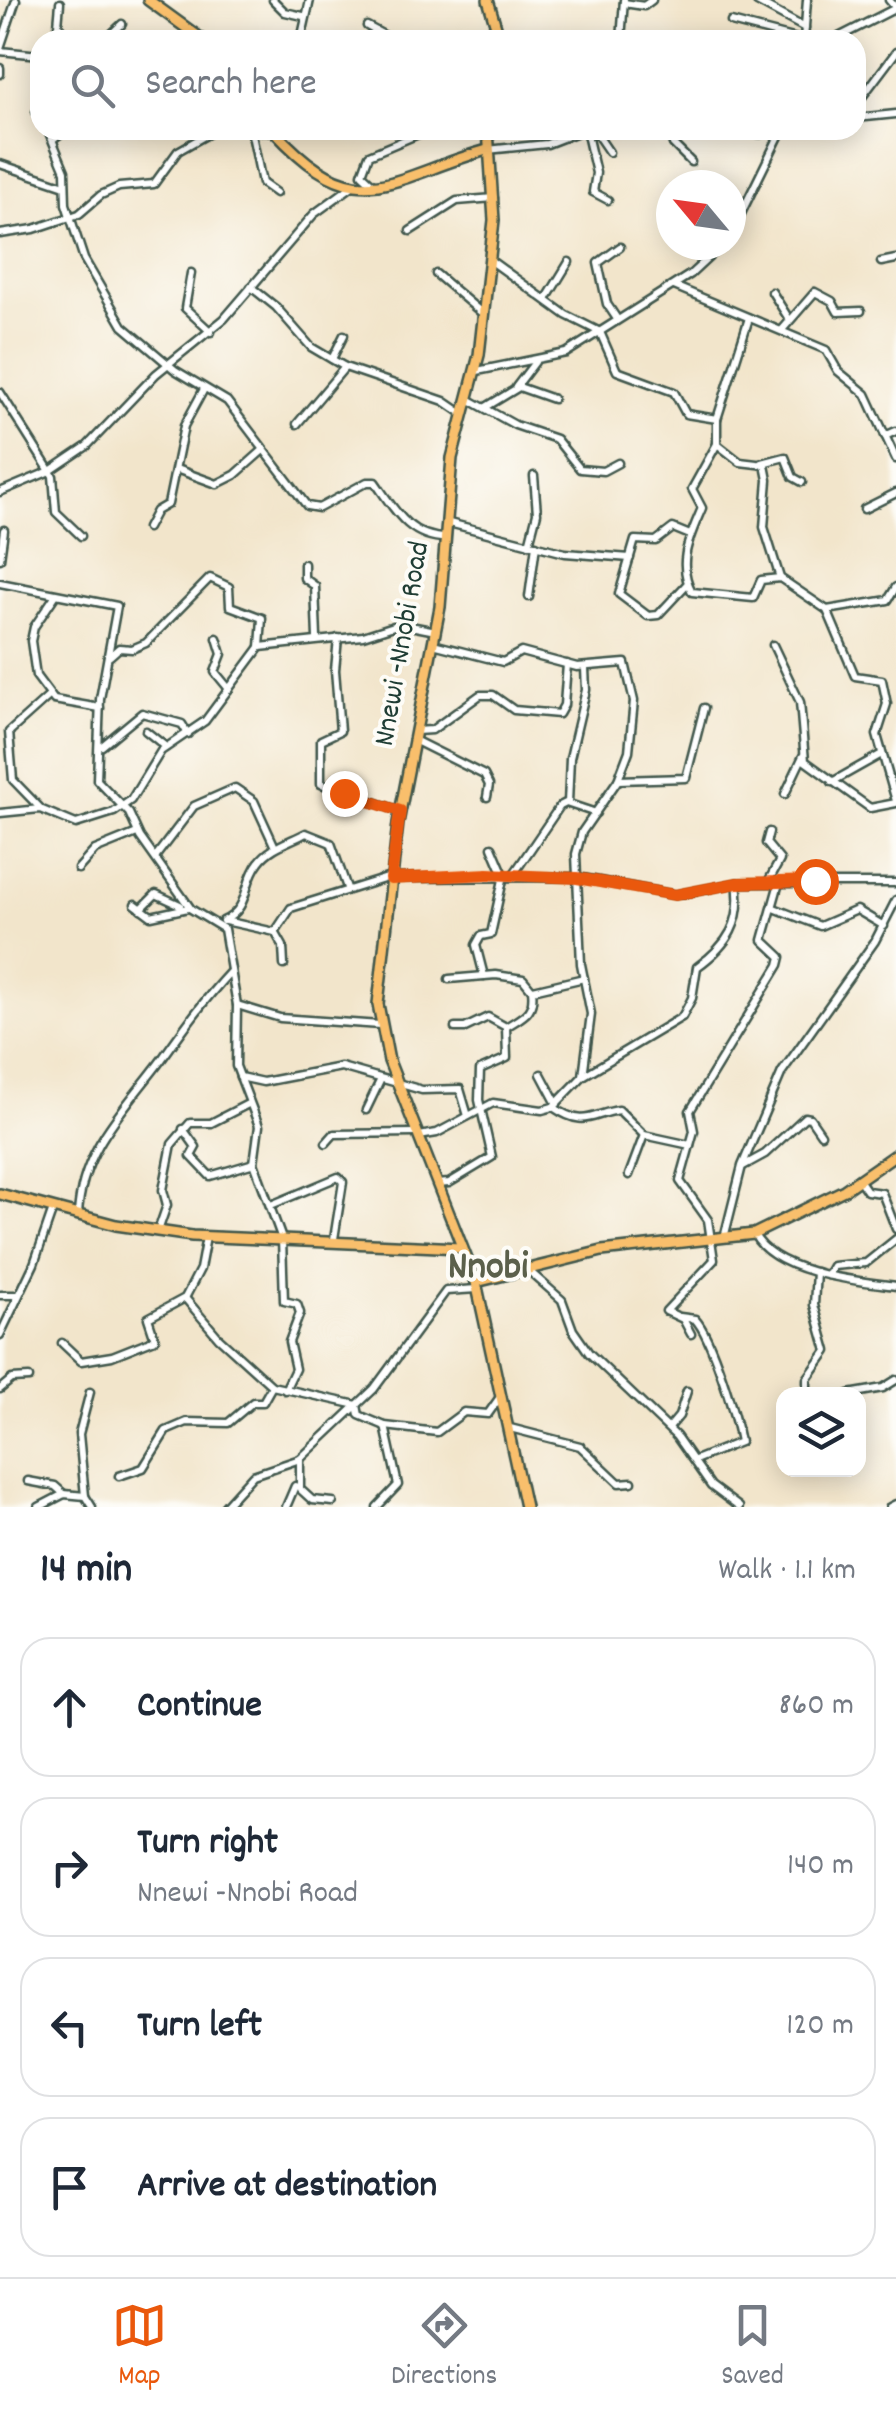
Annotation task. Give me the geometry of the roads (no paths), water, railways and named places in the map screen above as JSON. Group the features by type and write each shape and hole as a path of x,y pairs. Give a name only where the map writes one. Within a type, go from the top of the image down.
{"main road":[{"path":"148,0 189,30"},
{"path":"488,0 497,30"},
{"path":"284,140 319,173 352,187 375,186 487,150"},
{"name":"Nnewi -Nnobi Road","path":"488,140 494,198 484,315 477,370 452,458 448,538 436,631 400,811 379,984 380,1025 456,1243 477,1286 525,1507"},
{"path":"477,1286 616,1248 754,1234 860,1181 896,1154"},
{"path":"0,1194 78,1216 158,1231 206,1236 456,1243"}],"street":[{"path":"16,0 0,50 30,54"},
{"path":"273,0 285,12 304,16"},
{"path":"302,30 310,0"},
{"path":"621,30 624,2 644,6 652,0"},
{"path":"757,2 805,28 807,0"},
{"path":"853,30 896,8 890,0"},
{"path":"60,3 58,25 62,30"},
{"path":"731,22 763,30"},
{"path":"116,30 122,24"},
{"path":"368,26 375,30"},
{"path":"866,98 896,52"},
{"path":"866,113 896,114"},
{"path":"54,140 69,216 89,269 123,326 168,364 204,389 220,395 310,508 319,508 366,482 375,482 395,512 413,529 429,537 448,538"},
{"path":"0,234 34,229 88,210 109,191 154,184 178,151 198,140"},
{"path":"252,140 262,184 276,194"},
{"path":"375,186 362,174 369,155 404,140"},
{"path":"487,150 558,140"},
{"path":"589,140 596,173 594,192 608,200"},
{"path":"597,140 609,152"},
{"path":"672,140 691,162"},
{"path":"746,203 776,140"},
{"path":"0,164 66,187"},
{"path":"0,492 50,471 87,446 168,364 211,332 314,214 352,187"},
{"path":"410,232 457,201 494,198"},
{"path":"617,319 608,304 598,262 620,247"},
{"path":"880,262 896,259"},
{"path":"490,260 600,332 617,371 674,392 686,414 717,419"},
{"path":"477,370 535,362 566,352 674,286 704,260"},
{"path":"547,298 559,286 569,262"},
{"path":"191,273 186,308 211,332"},
{"path":"436,274 484,315"},
{"path":"674,286 826,350 838,371 866,394 896,459"},
{"path":"252,287 276,307 300,339 345,367 444,402 462,414"},
{"path":"772,292 788,319"},
{"path":"782,330 815,292 832,301 838,312 860,310"},
{"path":"748,318 717,419 717,444 692,489 702,508 690,535 682,572 698,596 753,598 761,580 780,578"},
{"path":"332,359 344,334"},
{"path":"485,407 516,388 535,362"},
{"path":"298,424 345,367"},
{"path":"516,388 552,400"},
{"path":"148,528 156,511 168,504 184,426 204,389"},
{"path":"0,392 50,471 56,512 81,536"},
{"path":"468,400 514,425 556,439 580,469 604,472 618,463"},
{"path":"0,410 9,404"},
{"path":"884,436 896,430"},
{"path":"717,444 740,462 762,463 785,457 793,477 802,482"},
{"path":"176,470 217,484 231,478 262,451"},
{"path":"762,463 768,480 764,527 780,578 827,610 855,676 882,680 887,704 877,728 880,755 893,778 896,802 870,808 803,756"},
{"path":"529,597 536,513 534,476"},
{"path":"864,509 896,493"},
{"path":"449,523 565,553 630,558"},
{"path":"688,584 666,610 648,616 619,594 635,540 656,541 673,528 690,535"},
{"path":"0,559 4,530"},
{"path":"304,564 303,576 316,589 317,638"},
{"path":"48,697 10,732 13,780 40,809 76,824 123,807 166,747 206,721 260,647 262,618 230,606 229,587 210,578 155,636 140,647 119,648 110,656"},
{"path":"0,583 116,604 100,708 102,747 97,780 123,807 188,908"},
{"path":"827,610 888,600 896,587"},
{"path":"48,697 33,667 32,642 34,626 55,596"},
{"path":"260,647 372,634 400,624 436,631"},
{"path":"217,638 222,654 215,674 229,689"},
{"path":"338,638 335,670 340,727 336,736 320,742 321,784 400,811"},
{"path":"433,644 503,662 522,652 585,668 622,662 629,669 634,701 631,733 618,780 580,837 577,878 590,1035 583,1076"},
{"path":"774,645 800,702 803,756 786,794"},
{"path":"415,735 432,730 480,695 493,695 514,710 559,714 564,704 567,664"},
{"path":"568,803 570,758 586,690 585,668"},
{"path":"48,697 100,708"},
{"path":"618,780 686,778 696,756 704,708"},
{"path":"102,747 142,713 182,724 188,734"},
{"path":"146,731 166,747"},
{"path":"415,735 484,775 490,785 487,797"},
{"path":"832,782 880,755"},
{"path":"156,856 194,806 222,797 235,788 254,801 275,847"},
{"path":"484,976 476,944 482,936 492,934 508,875 538,832 545,833 556,809 568,803 596,813"},
{"path":"0,813 40,809"},
{"path":"78,869 96,850 137,832"},
{"path":"768,882 780,860 766,844 769,832"},
{"path":"221,921 239,911 256,866 275,847 306,834 331,843 346,888"},
{"path":"492,848 508,875"},
{"path":"275,932 287,910 346,888 391,879 508,875 577,878 675,895 737,883 896,884"},
{"path":"326,1143 334,1134 437,1133 480,1108 508,1102 542,1110 555,1106 583,1076 682,1017 692,998 697,967 716,952 737,924 737,883"},
{"path":"718,1239 680,1181 694,1124 690,1110 779,964 780,957 763,942 780,883"},
{"path":"188,908 152,916 138,907 156,894 221,921 275,932"},
{"path":"695,1460 740,1442 730,1399 703,1330 695,1319 669,1315 667,1309 712,1264 742,1166 782,1072 884,926 896,900"},
{"path":"774,908 820,926 856,910 884,926"},
{"path":"221,921 237,1005 234,1044 240,1077 260,1133 254,1163 282,1239 284,1300 298,1304 300,1313 288,1342 295,1369 286,1390"},
{"path":"275,932 284,964"},
{"path":"78,1216 82,1178 95,1148 186,1020 230,972"},
{"path":"449,979 519,977 532,990"},
{"path":"532,990 584,978"},
{"path":"506,1027 530,1011 532,990"},
{"path":"237,1005 291,1020 380,1025"},
{"path":"455,1028 466,1028 488,1017 506,1027"},
{"path":"436,1184 449,1183 490,1160 480,1108 481,1067 507,1058 506,1027"},
{"path":"240,1077 264,1082 341,1067 380,1082 422,1090 460,1089 468,1116"},
{"path":"541,1074 555,1106 581,1119 603,1118 619,1110 644,1135 690,1145"},
{"path":"366,1110 380,1082"},
{"path":"158,1231 167,1206 163,1190 172,1144 194,1121 212,1123 232,1116 248,1104"},
{"path":"742,1166 765,1154 804,1117 810,1118 821,1134"},
{"path":"183,1129 196,1147 191,1156 210,1176 254,1163"},
{"path":"629,1175 644,1135"},
{"path":"271,1205 340,1178 334,1240"},
{"path":"860,1181 867,1191 882,1193 896,1229"},
{"path":"0,1335 53,1209"},
{"path":"754,1234 768,1251 816,1272 896,1286"},
{"path":"62,1343 81,1361 112,1356 154,1340 148,1318 185,1298 200,1270 206,1236"},
{"path":"828,1275 833,1266 866,1263 896,1240"},
{"path":"528,1270 559,1296 572,1330 589,1353 668,1428 711,1486 739,1507"},
{"path":"808,1387 809,1374 828,1351 814,1305 816,1272"},
{"path":"224,1507 253,1475 300,1460 374,1389 441,1295 450,1289 477,1286"},
{"path":"0,1295 18,1295"},
{"path":"185,1298 219,1338 272,1386 357,1405"},
{"path":"680,1317 691,1334"},
{"path":"0,1389 12,1379 29,1378"},
{"path":"866,1391 896,1380"},
{"path":"120,1476 143,1468 166,1431 187,1422 228,1422 253,1402 264,1402 272,1386"},
{"path":"668,1428 679,1416 687,1391"},
{"path":"90,1392 79,1434 85,1496 92,1507"},
{"path":"357,1405 359,1414 384,1426 437,1432 464,1412 488,1414 502,1394"},
{"path":"377,1507 398,1485 384,1426"},
{"path":"510,1428 580,1446 618,1483 632,1482"},
{"path":"286,1507 300,1460"},
{"path":"28,1481 55,1486 64,1494"},
{"path":"296,1483 311,1504 332,1502"},
{"path":"39,1507 64,1494 85,1496"}],"district":[{"name":"Nnobi","path":"488,1269"}]}
